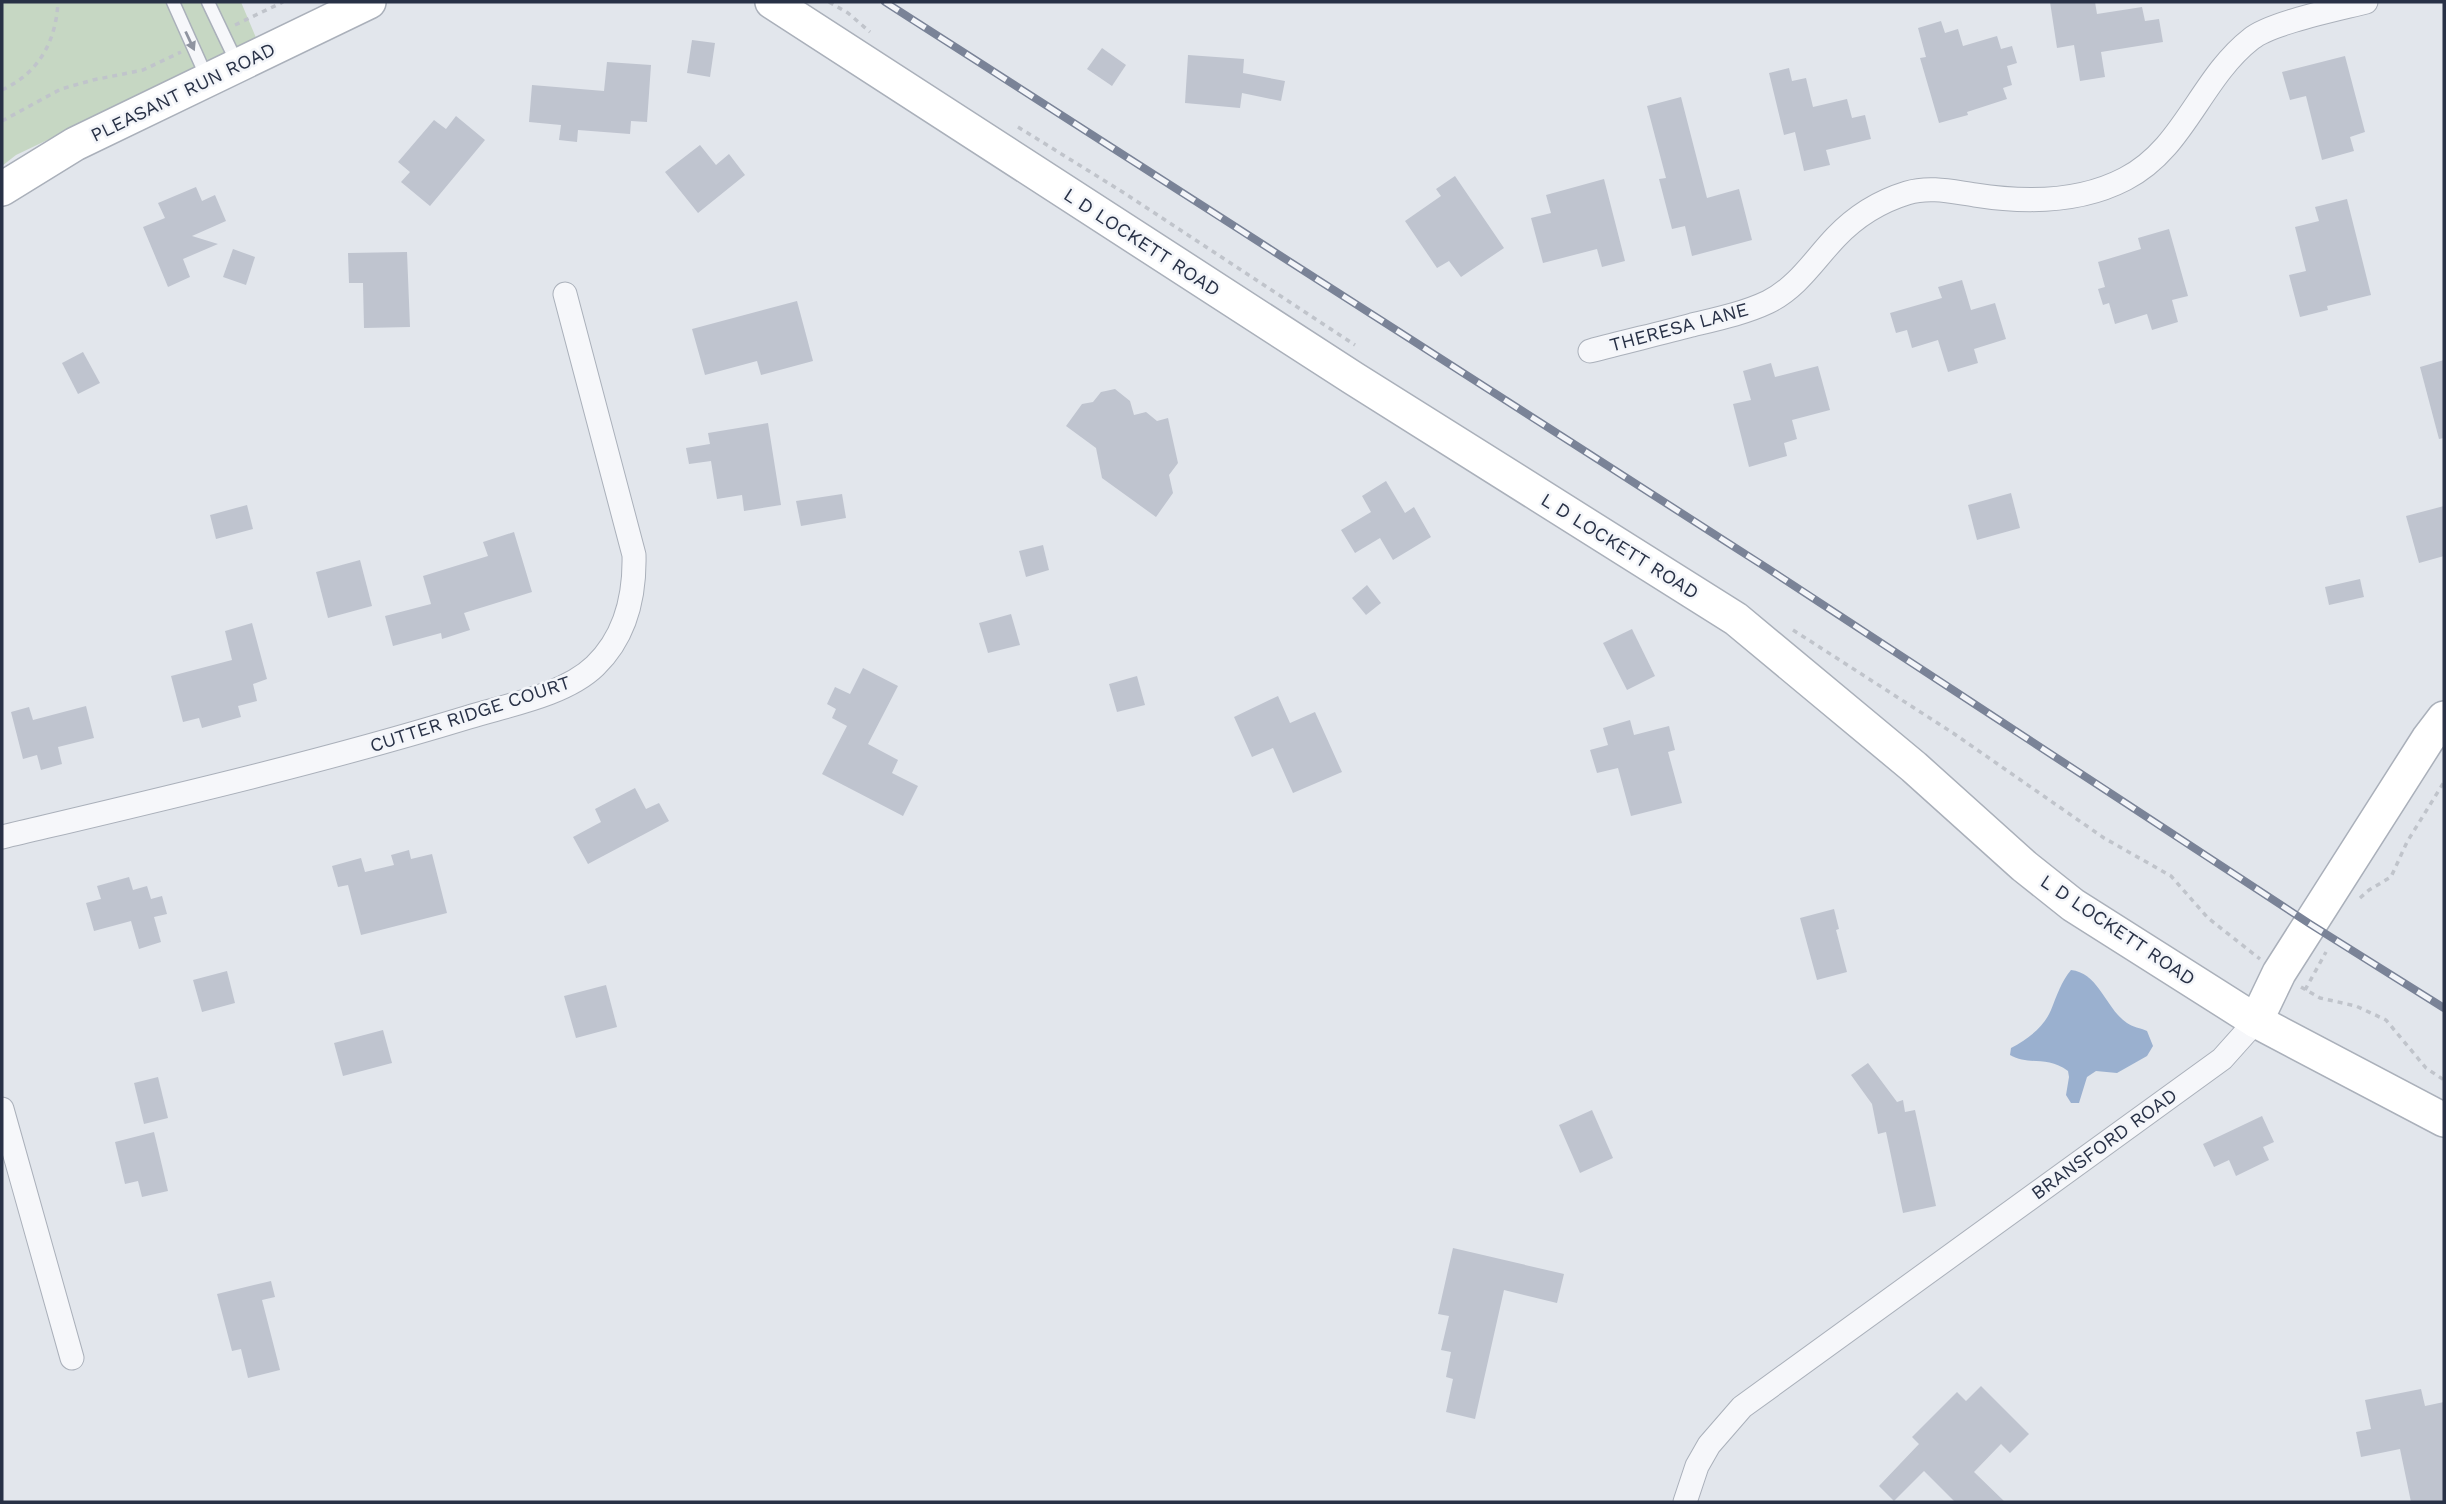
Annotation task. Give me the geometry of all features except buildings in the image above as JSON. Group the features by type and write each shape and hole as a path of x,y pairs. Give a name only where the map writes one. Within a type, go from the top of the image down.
{"main road":[{"name":"PLEASANT RUN ROAD","path":"2,189 75,144 369,2"},
{"name":"L D LOCKETT ROAD","path":"772,2 1353,378 1736,619 1914,767 2024,866 2073,905 2256,1021 2444,1120"},
{"name":"BRANSFORD ROAD","path":"2256,1021 2279,973 2444,718"}],"street":[{"name":"THERESA LANE","path":"1590,351 1727,316 1768,302 1794,285 1848,226 1877,205 1912,191 1936,190 2024,202 2094,191 2124,180 2147,166 2174,137 2221,67 2252,37 2280,26 2366,2"},
{"name":"CUTTER RIDGE COURT","path":"2,836 397,739 543,695 576,681 595,666 614,644 629,610 635,582 634,555 565,294"},
{"name":"BRANSFORD ROAD","path":"1686,1499 1697,1466 1709,1445 1742,1406 2222,1059 2256,1021"},
{"path":"2,1110 72,1358"}],"lane":[{"path":"173,2 208,80"},
{"path":"208,2 239,65"}],"path":[{"path":"2,90 24,77 47,52 57,17 58,2"},
{"path":"222,32 284,2"},
{"path":"2,121 61,89 143,71 193,46"},
{"path":"2354,904 2369,890 2391,877 2407,842 2444,782"},
{"path":"2305,990 2328,949"}],"green space":[{"path":"2,2 241,2 257,40 16,155 2,166"}],"water":[{"path":"2071,970 2089,978 2127,1023 2147,1031 2153,1046 2147,1056 2117,1073 2096,1071 2087,1077 2079,1103 2071,1103 2066,1095 2068,1071 2053,1063 2024,1060 2010,1055 2011,1048 2029,1037 2044,1022"}],"railway":[{"path":"885,2 1767,568 2310,924 2444,1008"}]}
